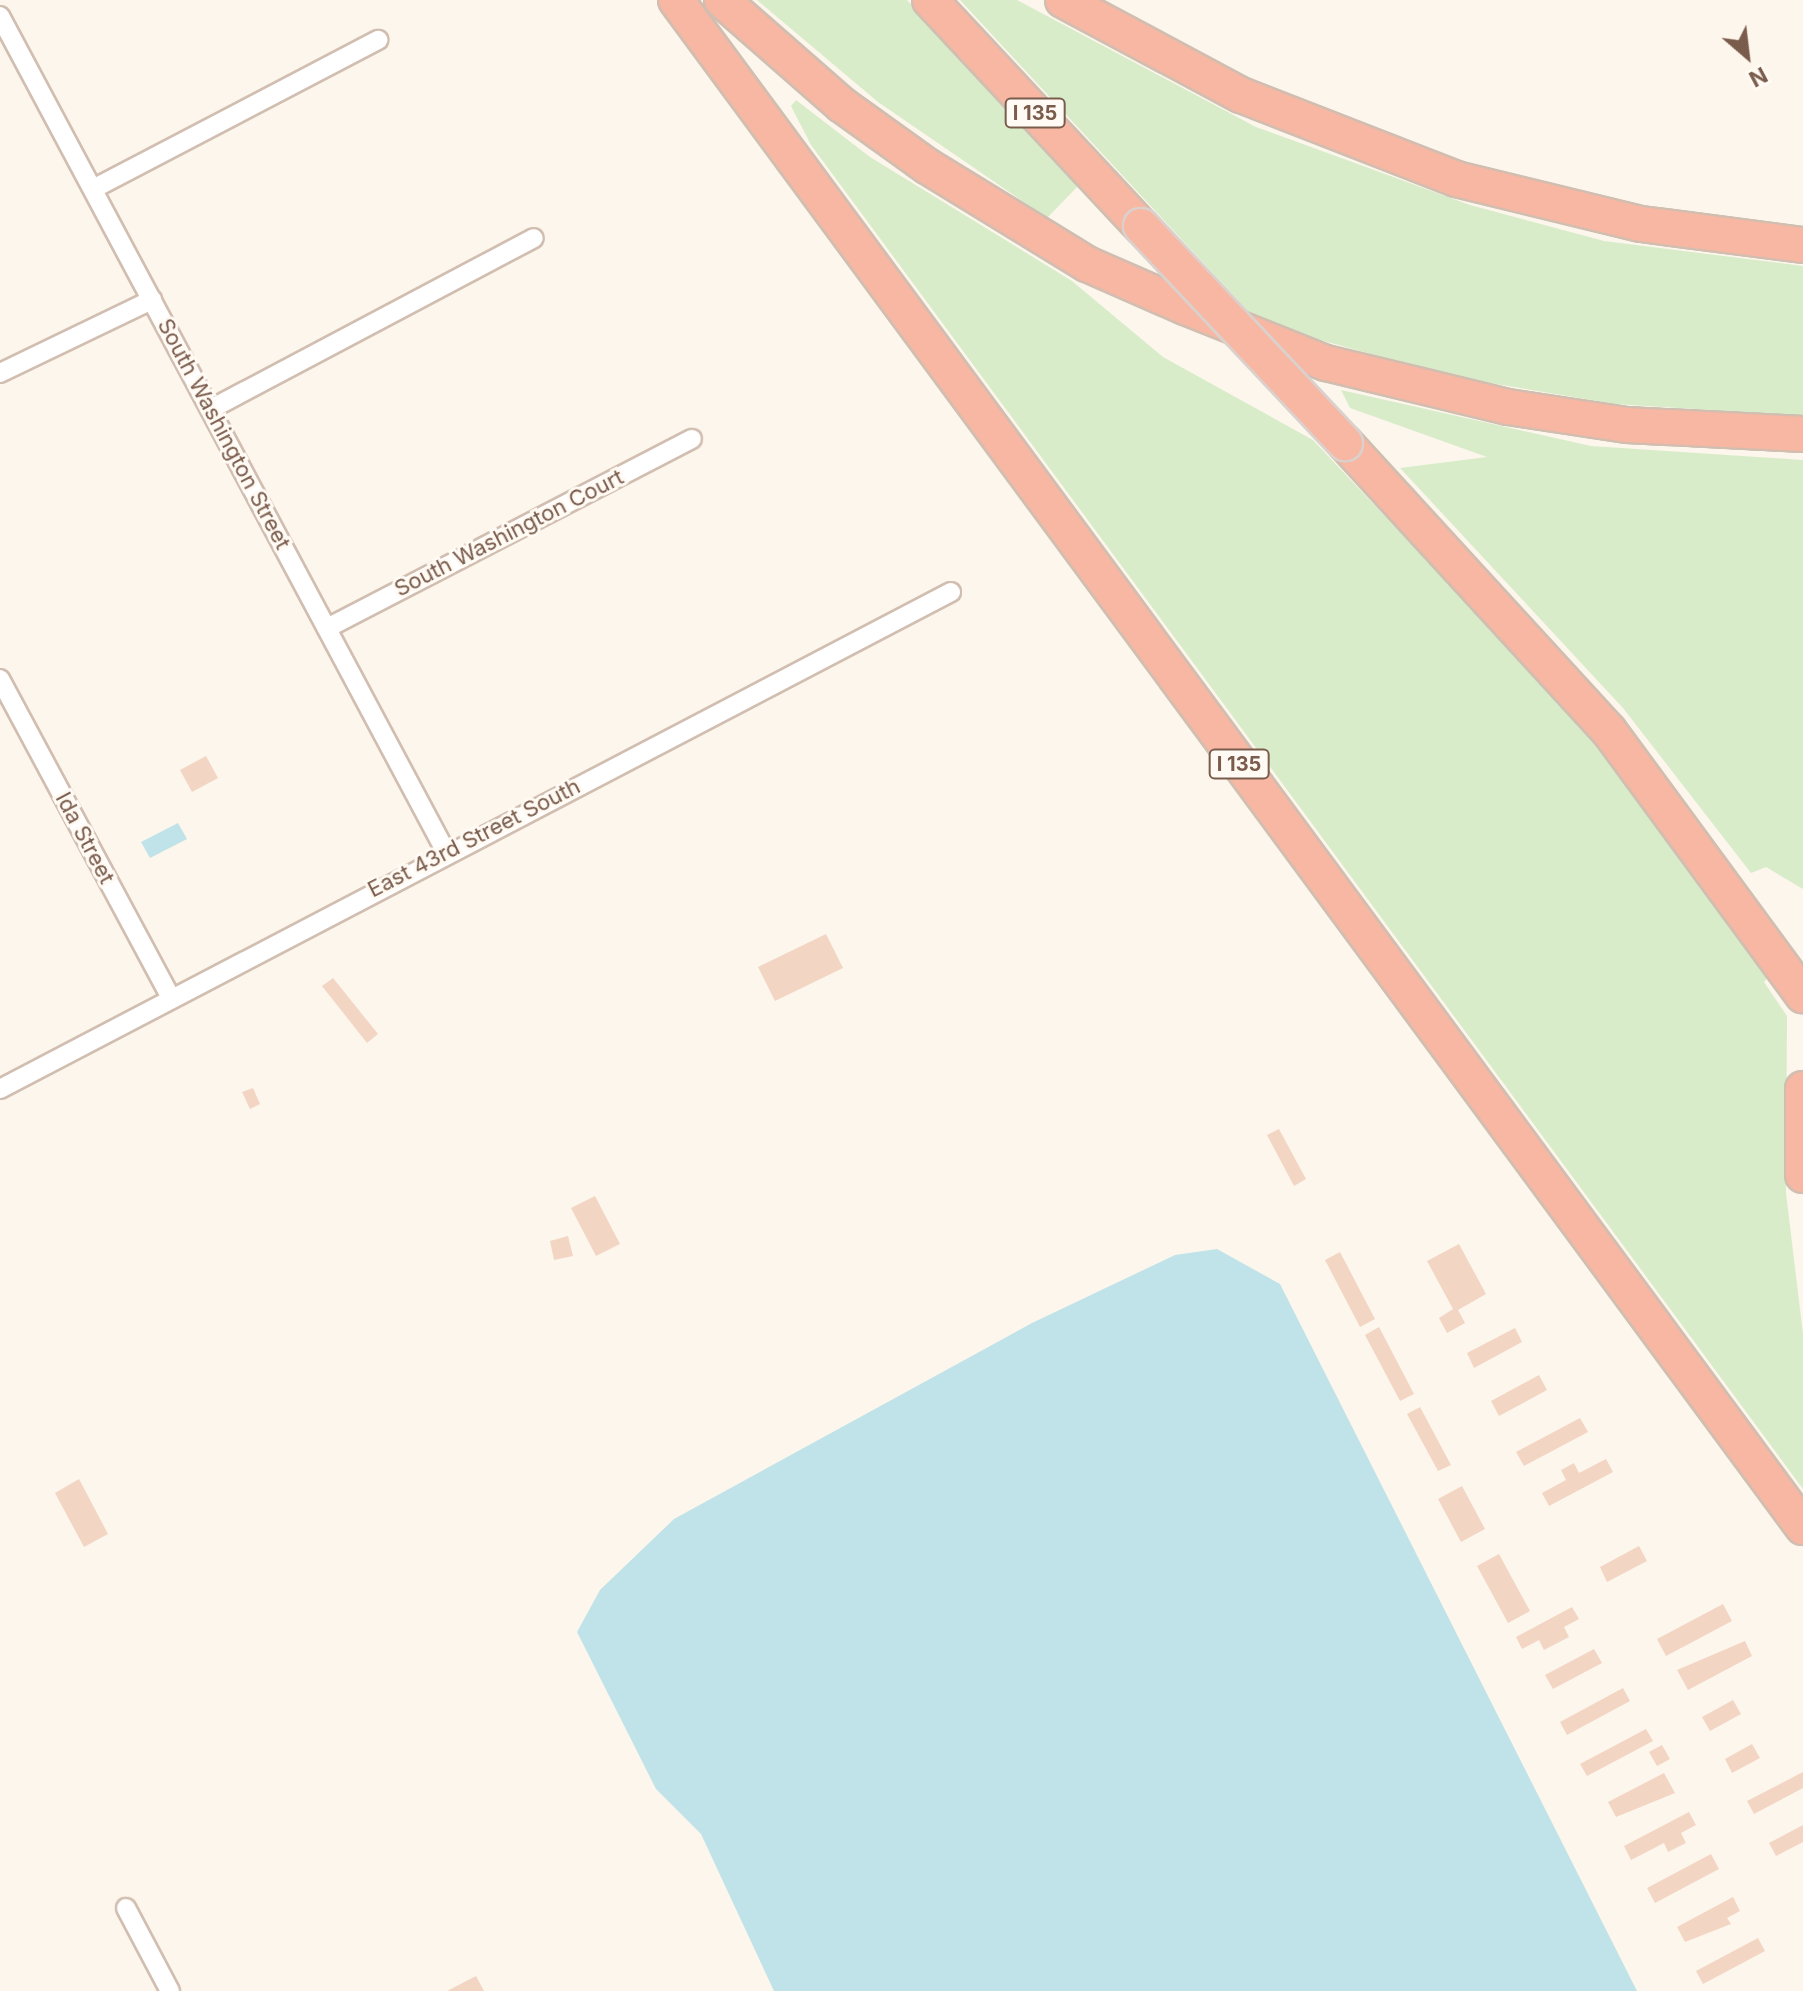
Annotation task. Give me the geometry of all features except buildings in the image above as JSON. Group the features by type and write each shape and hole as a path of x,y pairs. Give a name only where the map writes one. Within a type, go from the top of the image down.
{"highway":[{"name":"I 135","path":"676,0 1803,1527"},
{"path":"722,0 842,105 927,166 1087,264 1185,307 1326,363 1508,407 1627,425 1803,434"},
{"name":"I 135","path":"930,0 1345,443 1609,731 1803,995"},
{"path":"1063,0 1241,95 1456,179 1641,224 1803,245"},
{"path":"1802,1098 1803,1175"}],"street":[{"name":"South Washington Street","path":"0,16 446,852"},
{"path":"93,189 378,40"},
{"path":"211,409 534,238"},
{"path":"0,373 152,300"},
{"name":"South Washington Court","path":"327,628 692,439"},
{"name":"East 43rd Street South","path":"0,1089 446,852 951,592"},
{"name":"Ida Street","path":"0,679 171,998"},
{"path":"126,1908 170,1991"}],"green space":[{"path":"757,0 907,0 1078,186 1047,218 878,102"},
{"path":"960,0 1017,0 1256,127 1470,205 1604,241 1803,266 1803,416 1615,404 1454,377 1259,323"},
{"path":"796,100 870,157 1072,281 1163,357 1313,440 1570,712 1770,975 1764,982 1787,1016 1786,1193 1803,1334 1803,1489 811,145 791,106"},
{"path":"1341,390 1591,446 1803,460 1803,889 1766,867 1751,873 1623,708 1400,468 1487,457 1350,408"}],"water":[{"path":"178,823 187,839 150,858 141,842"},
{"path":"1217,1249 1280,1284 1637,1991 774,1991 701,1834 656,1789 577,1632 600,1590 674,1519 1032,1323 1175,1255"}]}
